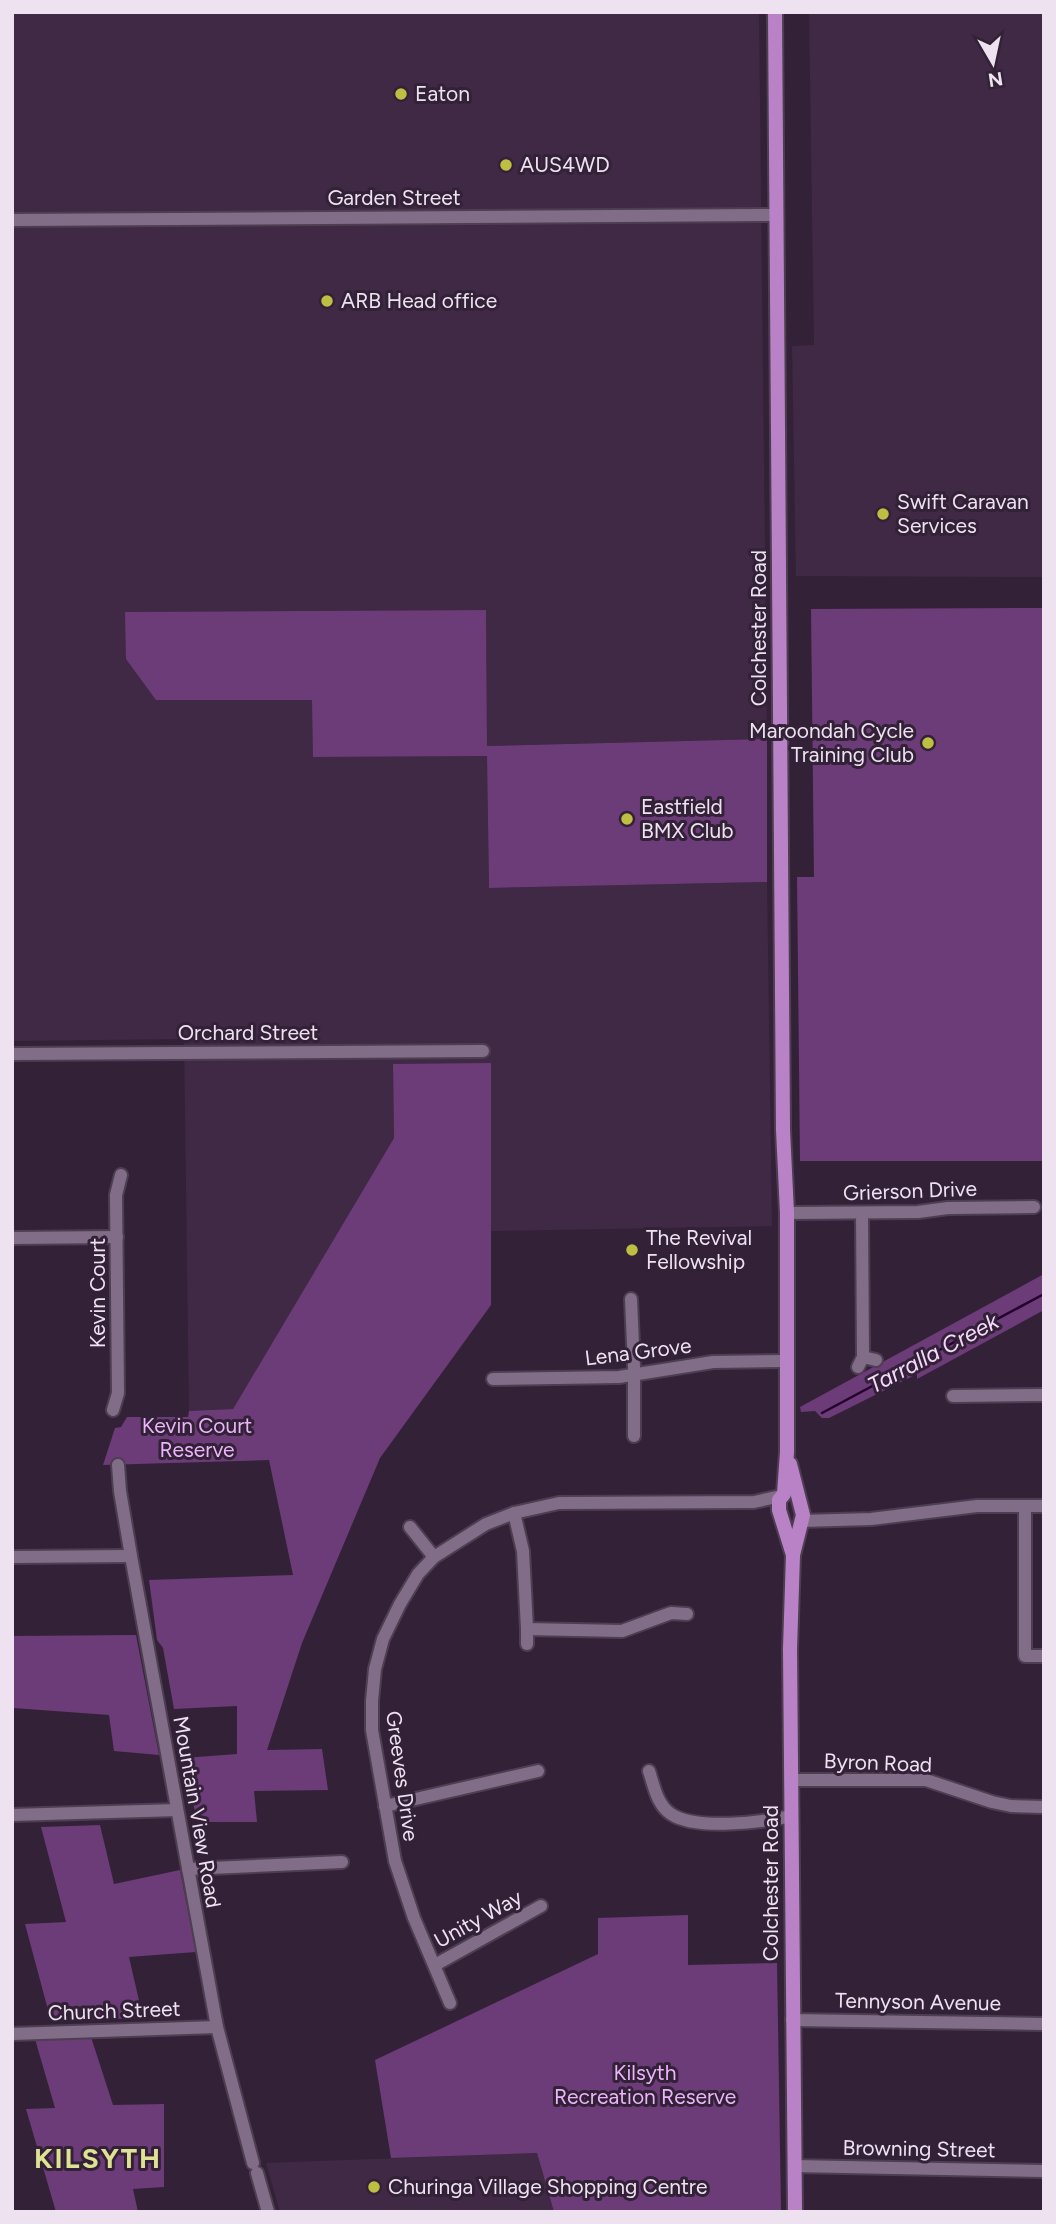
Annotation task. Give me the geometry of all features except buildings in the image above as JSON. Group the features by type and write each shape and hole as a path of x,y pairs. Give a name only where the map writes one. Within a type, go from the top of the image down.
{"main road":[{"name":"Colchester Road","path":"775,12 782,1116 787,1213 787,1452 791,1509 785,1534 793,1555 790,1649 795,2212"}],"street":[{"name":"Garden Street","path":"12,220 775,215"},
{"name":"Orchard Street","path":"12,1054 483,1051"},
{"name":"Kevin Court","path":"113,1410 118,1393 116,1195 121,1175"},
{"name":"Grierson Drive","path":"787,1213 918,1212 948,1208 1034,1207"},
{"path":"862,1213 865,1362"},
{"path":"12,1238 117,1237"},
{"path":"631,1299 634,1436"},
{"name":"Lena Grove","path":"494,1379 633,1376 713,1362 786,1361"},
{"path":"953,1396 1044,1395"},
{"name":"Mountain View Road","path":"118,1465 131,1556 217,2027 268,2212"},
{"name":"Greeves Drive","path":"450,2003 414,1918 396,1861 372,1730 375,1669 383,1639 418,1574 434,1557 486,1524 514,1513 559,1503 754,1502 824,1519 871,1519 977,1507 1025,1506"},
{"path":"1044,1506 1025,1506 1025,1656 1044,1656"},
{"path":"514,1513 523,1551 527,1644"},
{"path":"410,1527 434,1557"},
{"path":"12,1557 131,1556"},
{"path":"527,1629 622,1632 671,1614 687,1614"},
{"path":"649,1770 656,1795 662,1805 670,1814 682,1820 701,1823 751,1822 792,1816"},
{"path":"385,1806 538,1771"},
{"name":"Byron Road","path":"791,1780 926,1780 992,1802 1011,1806 1044,1807"},
{"path":"12,1815 177,1810"},
{"path":"188,1869 342,1862"},
{"name":"Unity Way","path":"435,1965 541,1906"},
{"name":"Tennyson Avenue","path":"792,2020 1044,2024"},
{"name":"Church Street","path":"12,2034 217,2027"},
{"name":"Browning Street","path":"794,2166 1044,2171"}],"shaded area":[{"path":"12,12 759,12 767,739 487,746 486,610 125,612 156,700 313,700 313,757 487,756 489,888 767,882 772,1226 490,1231 491,1064 393,1064 394,1138 233,1409 189,1411 184,1039 12,1041"},
{"path":"809,12 1044,12 1044,577 796,576 792,346 814,345"},
{"name":"Churinga Village Shopping Centre","path":"537,2153 554,2212 280,2212 266,2163"}],"green space":[{"path":"1044,608 1044,1161 800,1161 797,877 814,877 811,609"},
{"path":"486,610 487,746 767,739 767,882 489,888 487,756 313,757 312,700 156,700 126,659 125,612"},
{"name":"Kevin Court Reserve","path":"491,1063 491,1305 380,1458 302,1643 267,1750 322,1749 328,1790 254,1791 257,1822 197,1822 184,1758 237,1754 237,1706 174,1709 163,1648 157,1640 149,1580 293,1575 269,1460 103,1465 115,1428 121,1427 127,1417 188,1417 189,1411 233,1409 394,1138 393,1064"},
{"path":"1044,1274 1044,1310 917,1379 917,1374 829,1418 822,1418 815,1411 801,1412 800,1407"},
{"path":"136,1635 159,1755 114,1751 109,1715 13,1708 12,1636"},
{"path":"100,1825 114,1884 180,1870 196,1952 129,1957 143,2018 51,2021 25,1924 66,1922 41,1827"},
{"name":"Kilsyth Recreation Reserve","path":"688,1915 688,1965 777,1963 781,2211 554,2212 537,2153 391,2158 375,2060 598,1954 598,1918"},
{"path":"91,2037 113,2105 164,2104 164,2187 133,2189 138,2212 56,2212 26,2109 55,2108 35,2039"}],"waterway":[{"name":"Tarralla Creek","path":"822,1413 1044,1294"}],"place":[{"name":"Eaton","path":"401,94"},
{"name":"AUS4WD","path":"506,165"},
{"name":"ARB Head office","path":"327,301"},
{"name":"Swift Caravan Services","path":"883,514"},
{"name":"Maroondah Cycle Training Club","path":"928,743"},
{"name":"Eastfield BMX Club","path":"627,819"},
{"name":"The Revival Fellowship","path":"632,1250"},
{"name":"Churinga Village Shopping Centre","path":"374,2187"}],"district":[{"name":"KILSYTH","path":"98,2158"}]}
